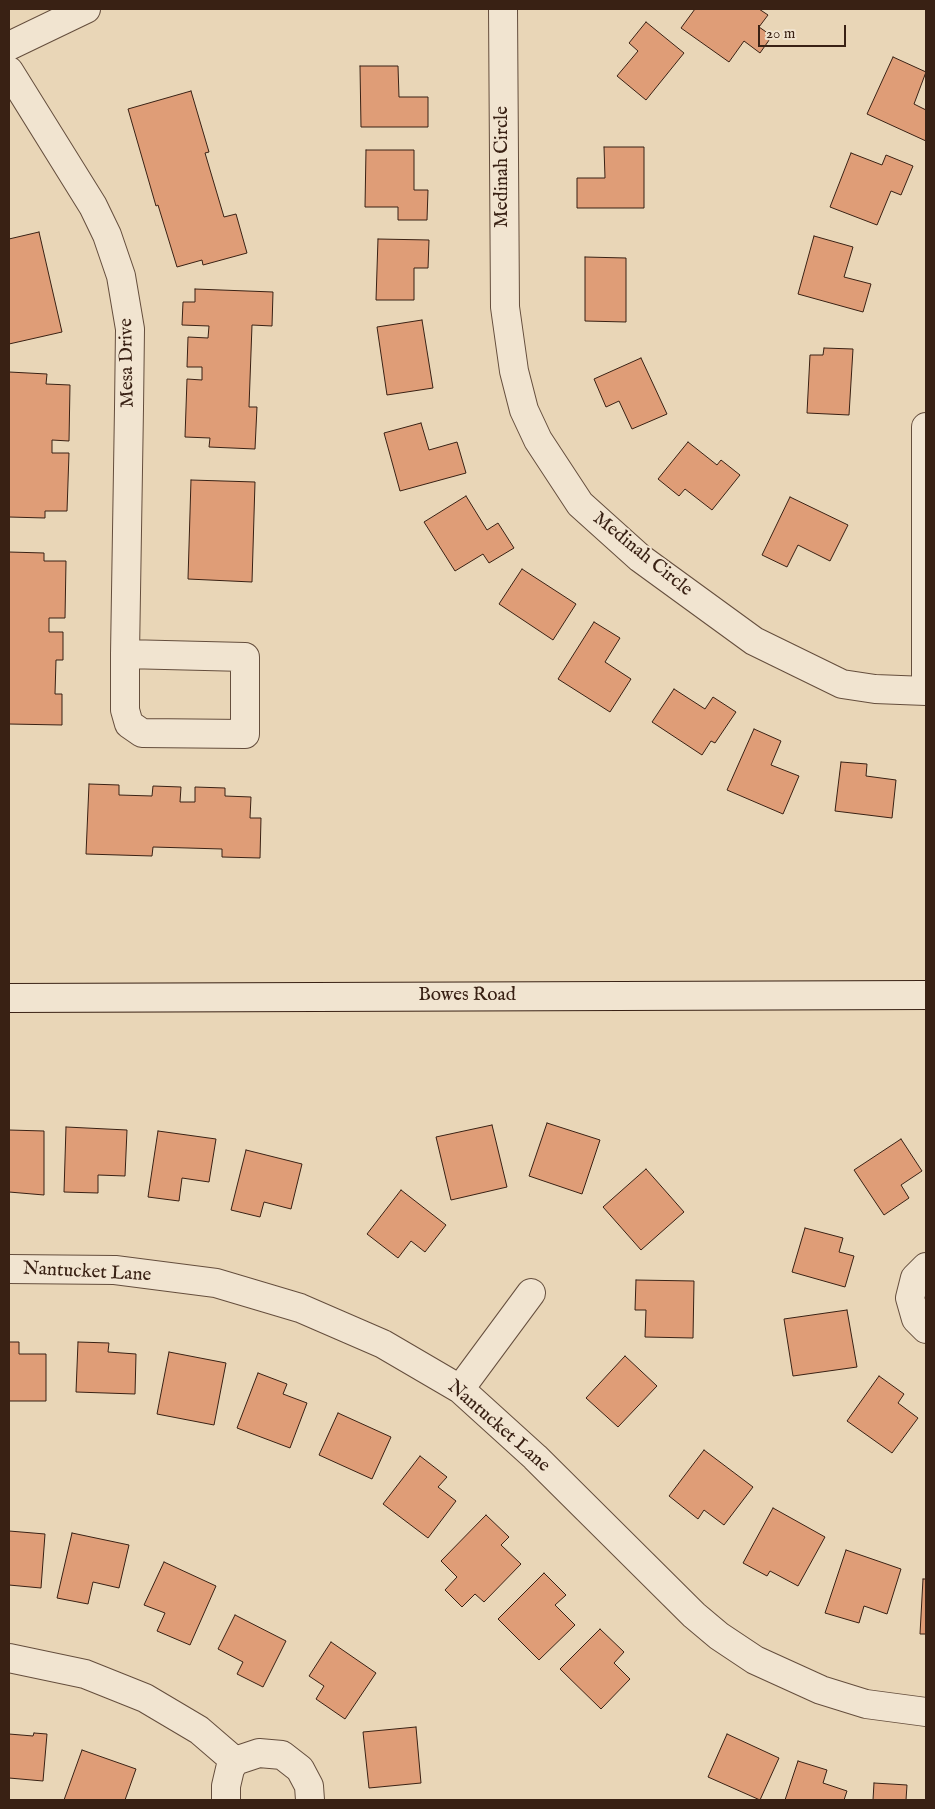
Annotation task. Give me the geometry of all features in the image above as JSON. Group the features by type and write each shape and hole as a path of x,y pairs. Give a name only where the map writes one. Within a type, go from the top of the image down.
{"street":[{"path":"9,46 86,9"},
{"name":"Medinah Circle","path":"503,9 505,307 516,381 524,410 538,440 580,504 640,558 754,641 842,684 875,689 926,691"},
{"name":"Mesa Drive","path":"9,71 93,206 107,235 121,276 130,329 125,654 125,710 129,724 142,733 245,734 245,657 125,654"},
{"path":"926,427 926,691"},
{"name":"Bowes Road","path":"9,998 926,995"},
{"path":"926,1266 915,1278 910,1298 916,1318 926,1329"},
{"name":"Nantucket Lane","path":"9,1269 115,1270 216,1283 300,1308 383,1344 460,1389 535,1457 694,1615 719,1636 755,1660 821,1690 866,1704 926,1712"},
{"path":"460,1389 531,1293"},
{"path":"9,1658 85,1674 145,1698 199,1730 234,1761"},
{"path":"226,1800 226,1786 230,1768 234,1761 259,1753 282,1755 300,1769 309,1786 310,1800"}],"building":[{"path":"695,9 759,9 768,15 759,27 772,36 760,53 744,41 729,62 681,28"},
{"path":"646,22 684,53 646,100 617,76 638,51 629,43"},
{"path":"893,57 926,72 914,104 926,110 926,141 867,114"},
{"path":"360,66 398,66 399,97 428,97 428,127 361,127"},
{"path":"191,91 209,152 205,153 224,217 236,214 247,253 203,265 202,260 177,267 158,205 156,206 128,109"},
{"path":"604,147 644,147 644,208 577,208 577,178 605,178"},
{"path":"366,150 414,150 414,190 428,190 427,220 398,220 398,207 365,207"},
{"path":"851,153 882,165 886,155 913,166 901,195 891,191 877,225 830,207"},
{"path":"39,232 62,332 9,344 9,239"},
{"path":"814,236 853,247 844,277 871,284 863,312 798,294"},
{"path":"378,239 429,240 428,268 414,268 414,300 376,300"},
{"path":"585,257 626,258 626,322 585,321"},
{"path":"195,289 273,292 272,326 252,325 249,407 257,407 255,449 209,447 210,438 185,437 187,379 202,380 202,367 187,367 188,337 208,338 209,326 182,325 183,302 195,302"},
{"path":"422,320 433,388 387,395 377,327"},
{"path":"824,348 853,349 849,415 807,413 810,355 823,355"},
{"path":"641,358 667,414 632,429 619,401 606,407 594,379"},
{"path":"9,372 47,374 46,384 70,385 69,441 52,440 52,453 69,453 67,511 45,511 45,518 9,517"},
{"path":"421,423 429,450 457,442 466,473 400,491 384,433"},
{"path":"688,442 717,465 721,460 740,475 712,510 685,489 679,496 658,479"},
{"path":"191,480 255,482 252,582 188,579"},
{"path":"466,496 487,530 498,523 514,548 489,563 483,554 455,571 424,522"},
{"path":"790,497 848,525 830,561 798,545 787,567 762,555"},
{"path":"9,552 44,553 44,561 66,561 65,618 49,618 49,632 63,632 63,660 56,660 55,694 62,694 62,725 9,724"},
{"path":"522,569 576,604 553,640 499,604"},
{"path":"594,622 620,638 605,662 631,679 610,712 558,679"},
{"path":"674,689 705,709 713,697 736,712 715,743 711,741 702,755 652,722"},
{"path":"754,729 781,741 771,765 799,776 783,814 727,790"},
{"path":"841,762 867,764 866,776 896,780 892,818 835,811"},
{"path":"89,784 119,785 119,795 152,796 153,786 181,787 180,802 195,802 195,787 225,788 225,796 251,797 250,818 261,818 260,858 222,857 222,849 153,847 152,856 86,854"},
{"path":"547,1123 600,1140 582,1194 529,1176"},
{"path":"492,1125 507,1187 451,1200 436,1137"},
{"path":"66,1127 127,1130 125,1176 98,1175 98,1193 64,1192"},
{"path":"9,1130 44,1131 44,1195 9,1192"},
{"path":"158,1131 216,1139 209,1182 182,1178 179,1201 148,1197"},
{"path":"901,1139 922,1171 901,1185 909,1198 884,1215 854,1170"},
{"path":"246,1150 302,1164 291,1209 264,1202 260,1217 231,1210"},
{"path":"646,1169 684,1212 641,1250 603,1207"},
{"path":"401,1190 446,1225 425,1252 411,1241 398,1258 367,1234"},
{"path":"805,1228 843,1238 839,1252 854,1256 845,1287 792,1272"},
{"path":"636,1280 694,1281 693,1338 645,1337 646,1310 635,1310"},
{"path":"847,1310 857,1367 793,1376 784,1319"},
{"path":"9,1342 19,1342 19,1354 46,1354 46,1401 9,1401"},
{"path":"78,1342 109,1343 108,1352 136,1354 135,1394 76,1392"},
{"path":"169,1352 226,1363 214,1425 157,1414"},
{"path":"625,1356 657,1386 618,1427 586,1398"},
{"path":"258,1373 287,1384 283,1394 307,1403 290,1448 237,1428"},
{"path":"879,1376 904,1394 898,1403 918,1418 892,1453 847,1421"},
{"path":"338,1413 391,1437 372,1479 319,1455"},
{"path":"704,1450 753,1487 724,1525 704,1510 698,1519 669,1496"},
{"path":"420,1456 447,1477 438,1487 456,1501 428,1538 383,1504"},
{"path":"773,1508 825,1537 798,1586 770,1571 767,1576 743,1563"},
{"path":"486,1515 509,1537 501,1545 521,1564 484,1602 475,1594 462,1607 445,1590 457,1577 441,1561"},
{"path":"9,1531 45,1534 41,1588 9,1585"},
{"path":"72,1533 129,1545 119,1588 93,1582 88,1604 57,1598"},
{"path":"846,1550 901,1569 887,1614 864,1606 859,1623 825,1613"},
{"path":"164,1562 216,1586 190,1645 157,1631 165,1613 144,1605"},
{"path":"544,1573 566,1595 555,1605 575,1625 539,1660 498,1619"},
{"path":"923,1579 926,1579 926,1634 920,1634"},
{"path":"235,1615 286,1641 263,1687 237,1674 243,1662 218,1649"},
{"path":"600,1629 624,1652 614,1663 630,1679 601,1709 560,1669"},
{"path":"331,1642 376,1673 345,1719 316,1699 324,1686 309,1676"},
{"path":"416,1727 421,1783 369,1788 363,1732"},
{"path":"34,1733 47,1734 43,1781 9,1778 9,1734 33,1736"},
{"path":"727,1734 779,1758 760,1800 708,1777"},
{"path":"82,1750 136,1769 125,1800 64,1800"},
{"path":"798,1761 827,1770 823,1783 847,1791 844,1800 785,1800"},
{"path":"874,1783 907,1785 906,1800 873,1800"}]}
